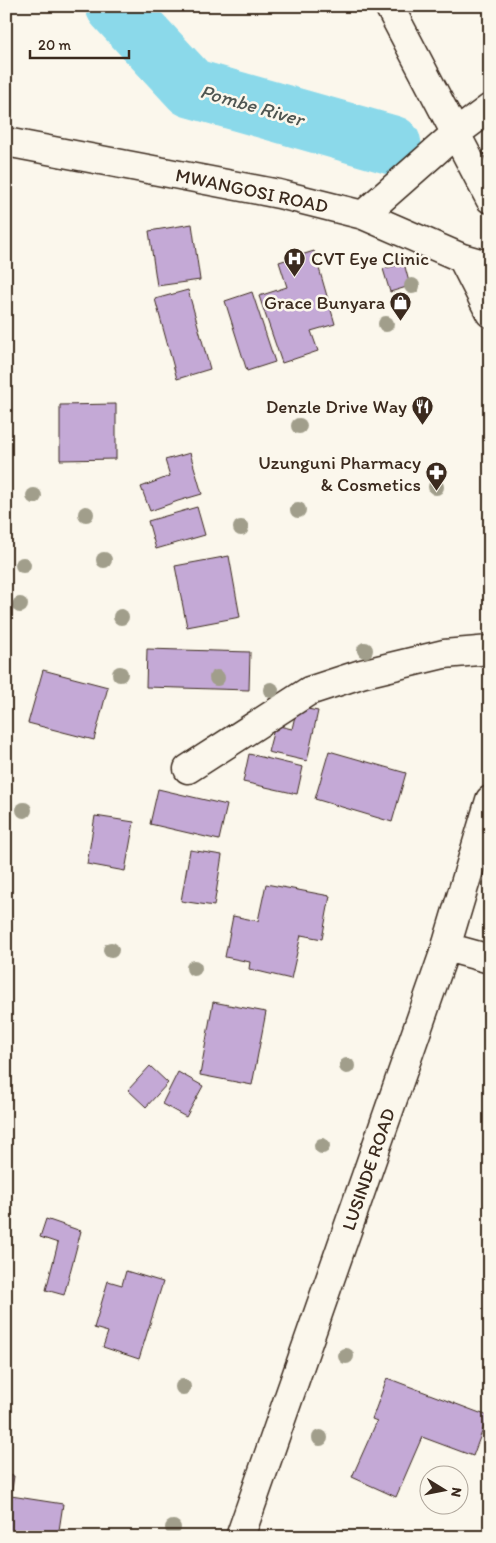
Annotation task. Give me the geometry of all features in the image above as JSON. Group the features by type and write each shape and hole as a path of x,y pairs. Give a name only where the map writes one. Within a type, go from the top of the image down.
{"street":[{"path":"389,6 490,199"},
{"path":"363,215 455,134 490,108"},
{"name":"MWANGOSI ROAD","path":"6,142 278,194 363,215 462,258 490,266"},
{"path":"462,258 490,313"},
{"path":"188,769 309,692 361,674 444,654 490,650"},
{"name":"LUSINDE ROAD","path":"240,1537 446,947 490,800"},
{"path":"446,947 490,959"}],"building":[{"path":"192,224 200,280 157,286 149,231"},
{"path":"314,251 335,324 311,331 318,351 282,363 259,296 287,287 279,262"},
{"path":"404,263 410,286 390,292 383,269"},
{"path":"188,290 210,369 177,379 155,299"},
{"path":"252,292 275,362 247,371 225,301"},
{"path":"116,404 116,459 60,460 60,405"},
{"path":"190,453 202,494 150,511 141,487 170,476 165,460"},
{"path":"197,507 205,535 156,549 148,521"},
{"path":"229,556 240,617 187,627 175,566"},
{"path":"147,649 250,652 249,690 146,687"},
{"path":"43,670 108,687 94,740 28,723"},
{"path":"297,707 318,711 307,761 268,752 275,725 292,729"},
{"path":"329,751 406,773 392,822 315,799"},
{"path":"249,754 303,767 297,794 243,782"},
{"path":"158,789 227,805 219,840 150,824"},
{"path":"95,816 134,822 125,871 87,864"},
{"path":"190,850 222,855 214,906 181,901"},
{"path":"266,884 330,896 322,939 301,935 291,979 249,969 250,962 225,957 233,916 258,921"},
{"path":"213,1002 266,1012 252,1085 200,1075"},
{"path":"150,1066 168,1083 146,1107 128,1090"},
{"path":"178,1072 203,1086 186,1117 162,1104"},
{"path":"46,1219 81,1231 64,1295 46,1290 58,1243 40,1237"},
{"path":"126,1271 163,1282 139,1359 103,1347 108,1332 94,1328 108,1281 122,1285"},
{"path":"387,1378 488,1416 473,1456 422,1437 396,1497 352,1477 377,1421 372,1419"},
{"path":"6,1475 14,1476 11,1496 63,1504 58,1537 6,1537"}],"waterway":[{"name":"Pombe River","path":"115,6 191,88 392,145"}],"place":[{"name":"CVT Eye Clinic","path":"295,277"},
{"name":"Grace Bunyara","path":"401,321"},
{"name":"Denzle Drive Way","path":"423,425"},
{"name":"Uzunguni Pharmacy & Cosmetics","path":"437,492"}]}
